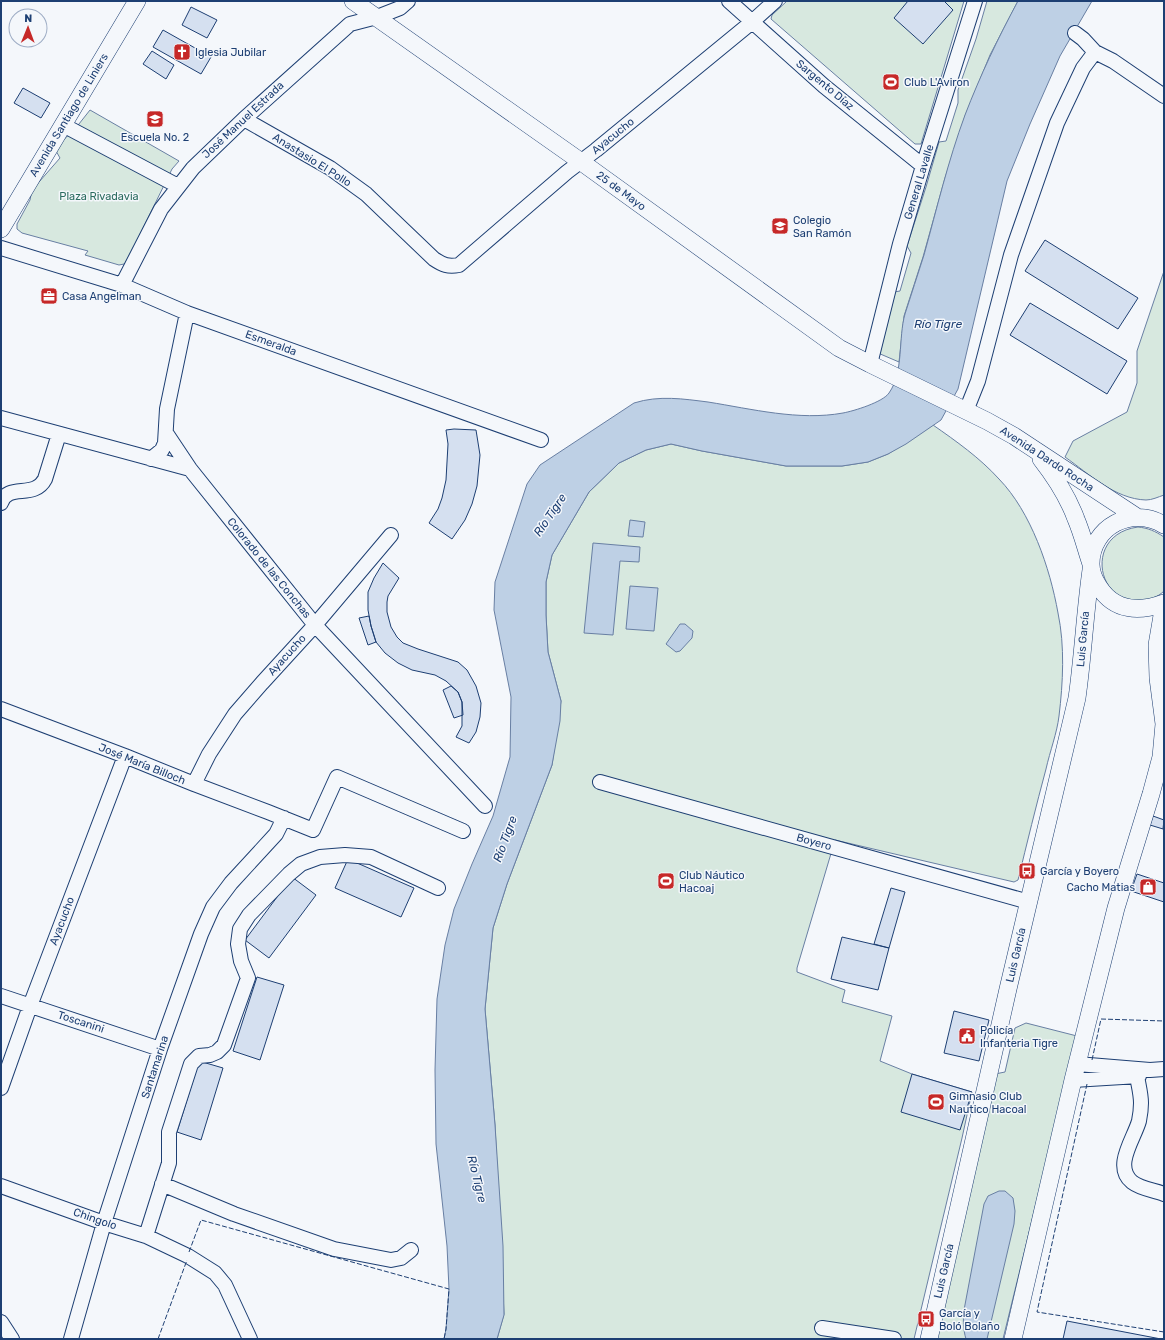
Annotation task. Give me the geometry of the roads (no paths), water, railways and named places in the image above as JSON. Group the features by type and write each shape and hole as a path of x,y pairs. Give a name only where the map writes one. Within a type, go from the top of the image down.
{"main road":[{"path":"126,20 132,1"},
{"name":"Avenida Santiago de Liniers","path":"1,229 137,1"},
{"name":"25 de Mayo","path":"353,1 580,161 839,348 892,375"},
{"name":"Avenida Dardo Rocha","path":"892,375 1008,432 1034,450 1150,520"},
{"name":"Luis García","path":"929,1339 1077,698 1082,658 1086,600 1091,567 1076,517 1051,472 1034,450"},
{"path":"1164,509 1150,520 1125,519 1115,523 1106,530 1098,539 1091,567 1096,582 1102,592 1119,605 1140,609 1151,608 1164,603"},
{"path":"1013,1339 1075,1072 1116,908 1161,757 1164,724 1158,678 1157,645 1164,603"}],"street":[{"name":"José Manuel Estrada","path":"122,285 161,209 193,168 244,119 350,24 377,17 400,8 408,1"},
{"name":"Sargento Díaz","path":"729,1 824,86 923,166"},
{"name":"Ayacucho","path":"450,267 459,265 466,260 580,161 752,22 774,1"},
{"name":"General Lavalle","path":"870,364 900,244 975,1"},
{"path":"1075,33 1084,39 1095,52 1113,61 1164,96"},
{"path":"961,408 978,381 1011,255 1057,123 1083,68 1095,52"},
{"name":"Anastasio El Pollo","path":"244,119 330,168 366,194 434,259 450,267"},
{"path":"63,125 178,186"},
{"name":"Esmeralda","path":"1,248 122,285 187,313 541,440"},
{"path":"151,459 162,450 166,434 167,409 187,313"},
{"path":"1,418 190,469"},
{"path":"1,503 2,498 7,494 35,489 42,485 59,434"},
{"name":"Colorado de las Conchas","path":"166,434 190,469 314,625 485,806"},
{"name":"Ayacucho","path":"194,784 209,754 235,714 391,535"},
{"name":"José María Billoch","path":"1,709 313,830 337,777 464,831"},
{"name":"Ayacucho","path":"1,1088 30,1006 125,756"},
{"name":"Boyero","path":"600,782 1029,902"},
{"name":"Santamarina","path":"71,1339 104,1223 160,1049 201,934 213,907 231,883 276,834 284,818"},
{"path":"146,1236 169,1163 169,1132 191,1064 200,1056 210,1055 217,1052 224,1045 248,978 241,961 238,944 240,930 249,915 289,874 301,864 320,857 345,855 371,857 438,888"},
{"name":"Toscanini","path":"1,996 160,1049"},
{"path":"1075,1072 1136,1073 1157,1070"},
{"path":"1136,1073 1141,1103 1138,1122 1125,1158 1125,1172 1131,1181 1140,1186 1164,1194"},
{"path":"162,1184 234,1214 334,1249 390,1260 401,1258 411,1250"},
{"name":"Chingolo","path":"1,1186 104,1223 146,1236 188,1256 216,1273 225,1285 250,1339"},
{"path":"1,1322 12,1339"},
{"path":"822,1328 894,1339"}],"water":[{"name":"Río Tigre","path":"1018,1 1092,1 1060,56 1007,181 958,389 941,420 906,444 888,454 868,462 842,466 786,466 671,444 646,450 619,463 589,492 552,555 546,582 546,615 548,652 561,701 560,721 552,765 507,884 493,928 485,1009 503,1246 504,1315 497,1339 444,1339 449,1289 447,1246 436,1144 435,1070 437,999 445,945 454,909 493,816 510,757 511,697 494,610 495,582 527,484 540,465 634,403 662,398 681,399 758,411 810,416 848,412 868,406 886,396 894,385 897,375 905,314 924,255 959,132 971,100 996,43"},
{"path":"630,520 645,522 643,537 628,536"},
{"path":"593,543 640,547 639,562 620,561 613,635 584,633"},
{"path":"630,586 658,588 654,631 626,629"},
{"path":"680,624 685,624 693,631 692,638 680,651 676,652 666,644"},
{"path":"999,1191 1005,1191 1013,1198 1015,1211 1014,1224 987,1339 966,1339 964,1332 964,1310 984,1204 988,1196"}],"place":[{"name":"Iglesia Jubilar","path":"182,52"},
{"name":"Club L'Aviron","path":"891,82"},
{"name":"Escuela No. 2","path":"155,119"},
{"name":"Colegio San Ramón","path":"780,226"},
{"name":"Casa Angelman","path":"49,296"},
{"name":"García y Boyero","path":"1027,871"},
{"name":"Club Náutico Hacoaj","path":"666,881"},
{"name":"Cacho Matias","path":"1148,887"},
{"name":"Policía Infanteria Tigre","path":"967,1036"},
{"name":"Gimnasio Club Nautico Hacoal","path":"936,1102"},
{"name":"García y Boló Bolaño","path":"926,1319"}],"park label":[{"name":"Plaza Rivadavia","path":"99,196"}]}
